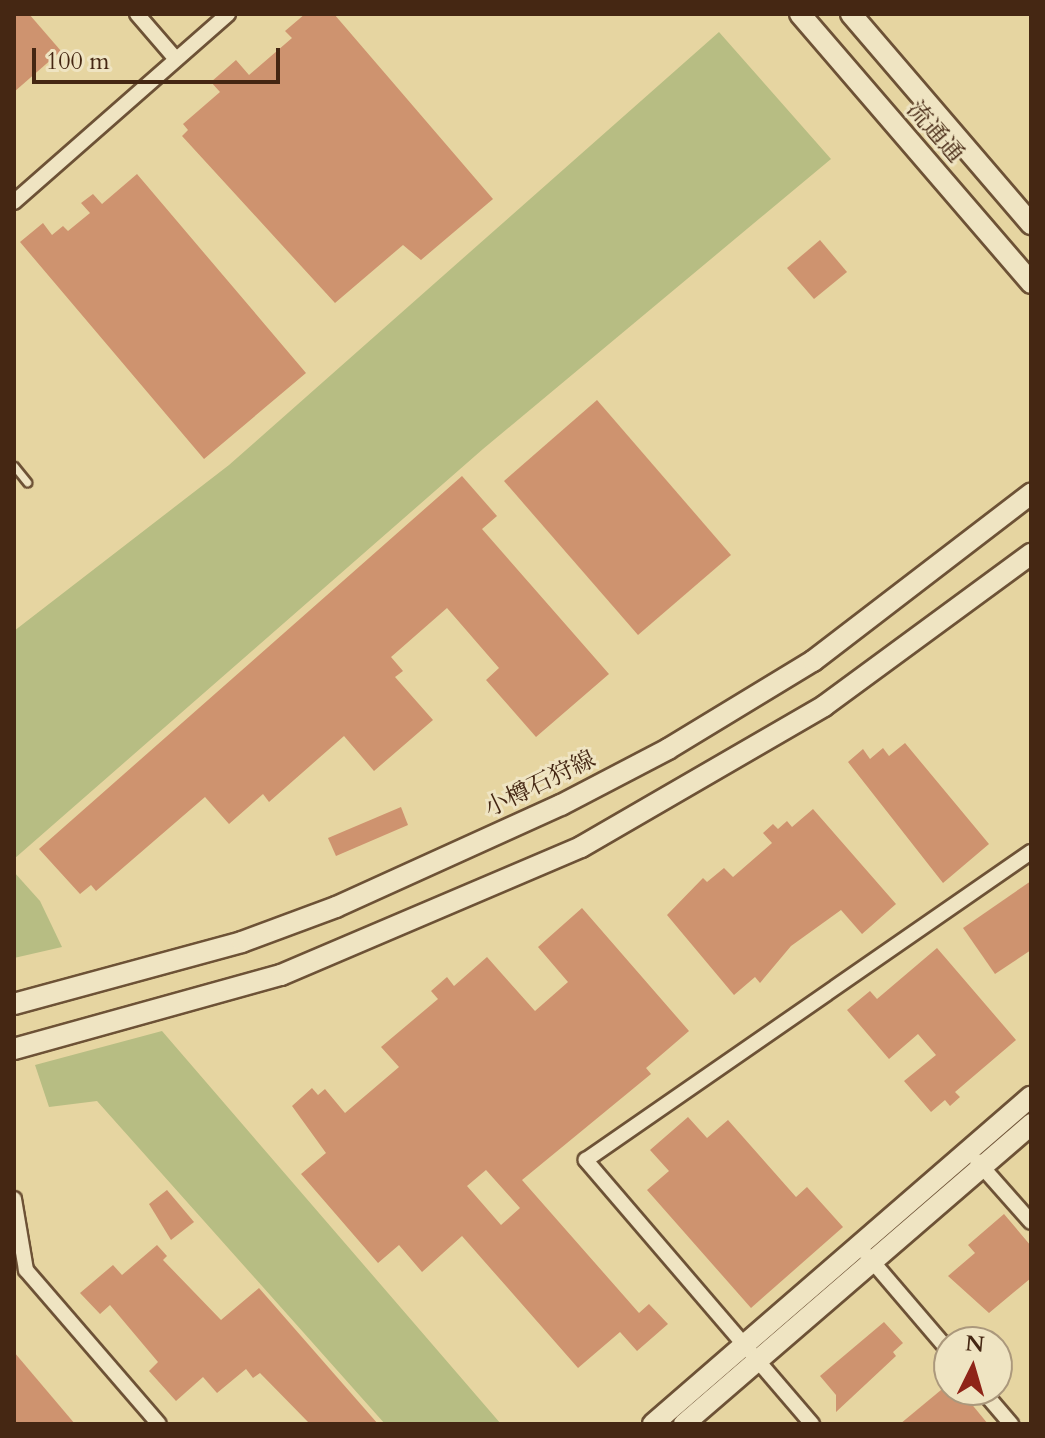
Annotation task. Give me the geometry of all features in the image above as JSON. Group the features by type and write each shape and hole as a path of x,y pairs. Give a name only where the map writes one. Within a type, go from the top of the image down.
{"main road":[{"name":"流通通","path":"800,14 1031,283"},
{"name":"流通通","path":"851,14 1031,224"},
{"name":"小樽石狩線","path":"14,1004 255,937 561,805 668,749 813,661 1031,494"},
{"path":"14,1049 281,975 581,847 824,706 1031,554"},
{"path":"653,1424 750,1354 866,1254 975,1159 1031,1097"},
{"path":"975,1159 1031,1124"},
{"path":"684,1424 750,1354"}],"street":[{"path":"137,14 175,58"},
{"path":"14,202 228,14"},
{"path":"812,1424 586,1160 1031,852"},
{"path":"975,1159 1031,1222"},
{"path":"14,1199 20,1271 159,1424"},
{"path":"866,1254 933,1332"},
{"path":"996,1406 1011,1424"}],"lane":[{"path":"14,466 27,482"}],"green space":[{"path":"719,32 831,159 483,449 14,859 14,631 229,465"},
{"path":"14,872 40,901 62,947 14,958"},
{"path":"162,1031 501,1424 385,1424 97,1101 49,1107 35,1065"}],"building":[{"path":"14,14 29,14 61,51 14,92"},
{"path":"305,14 334,14 493,199 421,260 403,245 335,303 182,136 188,130 183,124 220,92 211,82 236,60 249,75 292,38 285,31"},
{"path":"137,174 306,373 204,459 20,242 43,223 52,235 63,226 68,231 90,213 81,203 93,194 102,204"},
{"path":"820,240 847,272 814,299 787,268"},
{"path":"597,400 731,555 638,635 504,481"},
{"path":"462,476 497,516 482,529 609,674 536,737 486,680 499,668 447,608 391,657 403,671 395,677 433,720 374,771 344,736 269,802 263,794 229,824 205,797 96,891 91,885 80,894 39,849"},
{"path":"905,743 989,844 943,883 848,762 863,749 870,759 883,748 889,756"},
{"path":"401,807 408,825 336,856 328,838"},
{"path":"813,809 896,904 862,934 841,910 791,946 760,983 755,977 734,995 667,915 703,878 707,882 724,868 733,877 772,843 763,833 773,824 778,829 787,821 792,827"},
{"path":"1031,881 1031,950 995,974 963,928"},
{"path":"582,908 689,1031 646,1068 651,1074 522,1180 639,1313 649,1304 668,1324 637,1351 620,1332 578,1368 462,1236 422,1272 399,1245 378,1263 301,1174 326,1153 292,1106 312,1088 318,1095 325,1089 345,1113 399,1067 381,1047 438,999 431,991 447,977 454,986 487,957 535,1011 568,982 538,947","holes":["486,1170 520,1208 501,1225 467,1186"]},
{"path":"937,948 1016,1040 955,1092 960,1097 950,1106 945,1100 931,1112 904,1081 936,1055 918,1034 889,1059 847,1010 870,991 877,999"},
{"path":"688,1117 707,1138 728,1120 796,1197 807,1187 843,1227 751,1308 647,1190 669,1171 650,1150"},
{"path":"167,1190 194,1222 171,1240 149,1204"},
{"path":"1004,1214 1031,1246 1031,1278 989,1313 948,1276 975,1253 968,1245"},
{"path":"157,1245 167,1256 163,1260 221,1320 259,1288 378,1424 310,1424 260,1373 253,1378 246,1369 217,1393 203,1377 176,1401 149,1371 158,1362 110,1305 100,1314 80,1293 113,1265 122,1275"},
{"path":"884,1322 903,1343 893,1352 896,1356 836,1412 836,1395 820,1376"},
{"path":"14,1352 75,1424 14,1424"},
{"path":"933,1397 933,1406 973,1406 988,1424 900,1424"}]}
